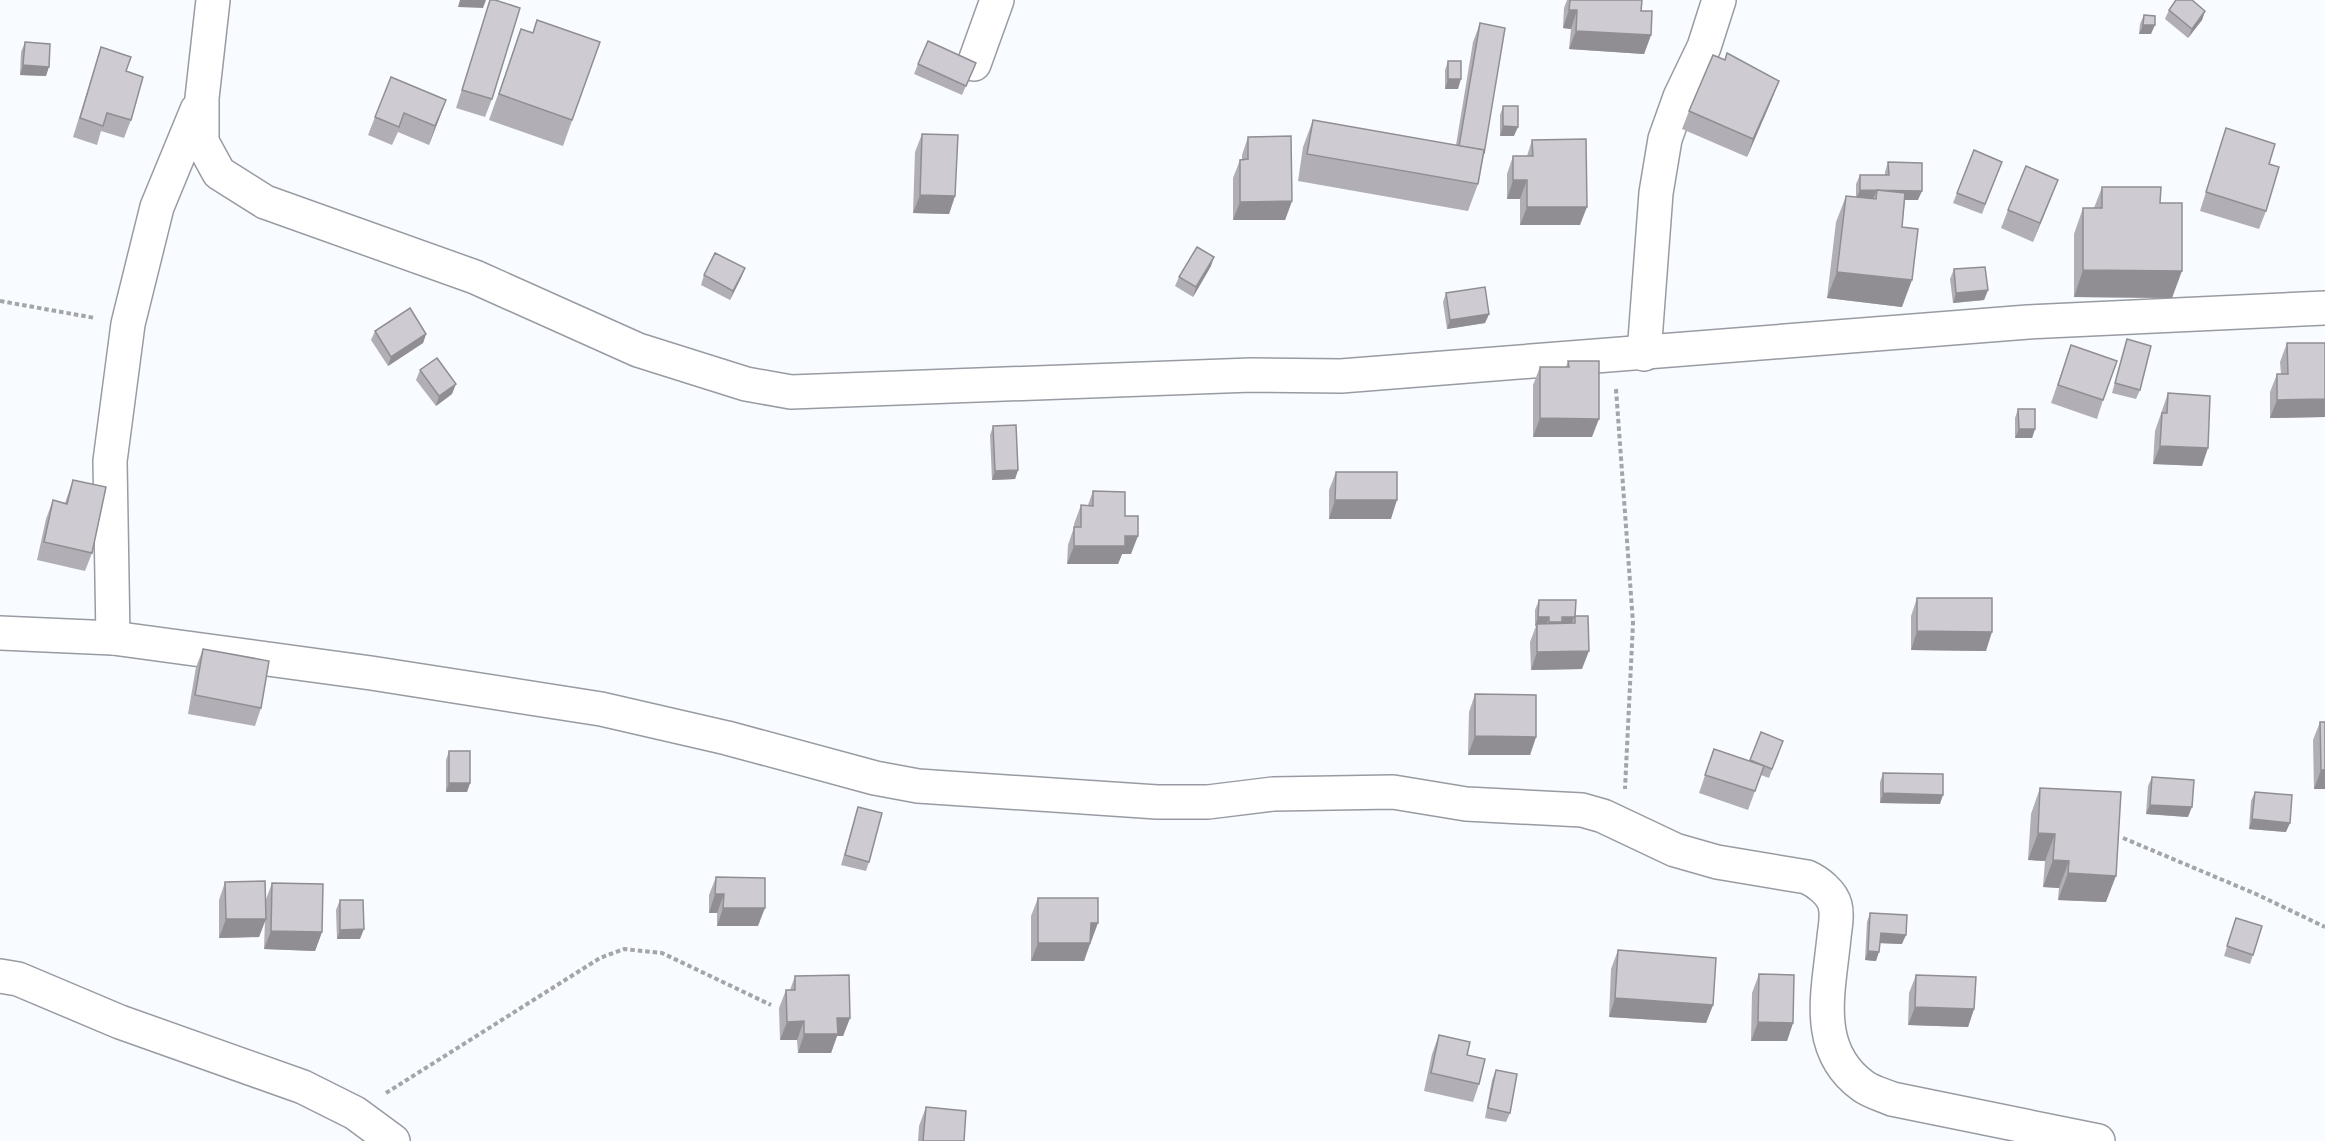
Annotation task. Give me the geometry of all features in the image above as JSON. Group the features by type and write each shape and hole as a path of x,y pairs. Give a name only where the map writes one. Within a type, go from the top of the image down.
{"street":[{"path":"213,0 202,98 202,141 219,173 234,184 265,202 475,277 638,350 746,384 791,392 1251,375 1341,376 2028,322 2325,308"},
{"path":"974,64 997,0"},
{"path":"1630,354 1665,139 1680,97 1704,47 1719,0"},
{"path":"113,638 110,461 128,324 157,207 202,98"},
{"path":"0,633 113,638 371,673 601,710 727,738 875,778 918,786 1157,802 1208,802 1273,794 1393,792 1466,804 1582,810 1603,816 1622,827 1675,850 1717,862 1807,877 1824,889 1835,904 1836,915 1826,1000 1830,1036 1841,1063 1863,1086 1892,1100 2098,1141"},
{"path":"0,976 18,979 120,1022 283,1079 355,1113 393,1141"}],"path":[{"path":"0,301 128,324"},
{"path":"1622,827 1633,622 1616,411 1630,354"},
{"path":"2123,838 2256,894 2325,927"},
{"path":"355,1113 600,958 624,949 662,953 771,1005"}],"building":[{"path":"490,0 520,8 492,99 462,90"},
{"path":"1570,0 1642,0 1641,11 1652,11 1651,35 1576,31 1577,10 1569,10"},
{"path":"2176,0 2192,0 2205,11 2192,29 2169,10"},
{"path":"2144,15 2155,16 2155,25 2143,25"},
{"path":"537,20 600,42 572,120 499,94 521,29 533,33"},
{"path":"1480,23 1505,28 1484,154 1484,150 1459,146"},
{"path":"928,41 976,63 966,86 918,64"},
{"path":"25,42 50,44 49,67 23,65"},
{"path":"101,47 131,57 126,71 143,77 131,120 107,113 103,126 80,118"},
{"path":"1727,53 1779,81 1753,139 1689,111 1713,55 1725,60"},
{"path":"1448,61 1461,61 1461,79 1448,79"},
{"path":"391,77 446,100 435,126 404,113 399,127 375,117"},
{"path":"1503,106 1518,106 1518,127 1503,126"},
{"path":"1313,120 1484,150 1478,184 1307,154"},
{"path":"2226,128 2275,144 2269,164 2279,167 2266,211 2206,192"},
{"path":"922,134 958,135 955,196 920,195"},
{"path":"1291,136 1292,201 1240,202 1240,160 1248,159 1248,137"},
{"path":"1586,139 1587,207 1527,207 1527,180 1513,180 1513,156 1533,156 1532,140"},
{"path":"1974,150 2002,162 1985,204 1957,193"},
{"path":"1888,162 1922,163 1922,191 1860,190 1860,175 1889,175"},
{"path":"2026,166 2058,180 2040,223 2008,210"},
{"path":"2102,187 2161,187 2160,203 2182,203 2182,271 2083,270 2083,208 2102,208"},
{"path":"1877,190 1905,193 1902,227 1918,229 1912,280 1837,272 1846,196 1876,199"},
{"path":"1197,247 1214,257 1196,287 1179,277"},
{"path":"715,253 745,268 733,291 704,275"},
{"path":"1985,267 1988,290 1956,293 1954,269"},
{"path":"1485,287 1489,314 1450,320 1446,293"},
{"path":"410,308 426,334 391,357 375,331"},
{"path":"2127,339 2151,346 2140,390 2115,383"},
{"path":"2287,343 2325,343 2325,399 2277,400 2277,374 2288,374"},
{"path":"2071,345 2117,361 2103,400 2058,385"},
{"path":"437,358 456,384 439,396 420,370"},
{"path":"1568,361 1599,361 1599,419 1540,418 1540,367 1569,367"},
{"path":"2168,393 2210,396 2208,448 2160,446 2162,413 2167,413"},
{"path":"2018,409 2035,409 2035,429 2019,429"},
{"path":"1016,425 1018,470 995,471 993,426"},
{"path":"1336,472 1397,472 1397,500 1335,500"},
{"path":"73,480 106,487 92,553 44,542 53,500 67,504"},
{"path":"1093,491 1125,492 1125,516 1138,516 1138,536 1125,536 1125,546 1074,546 1074,527 1081,527 1081,505 1093,506"},
{"path":"1917,598 1992,598 1992,632 1917,631"},
{"path":"1539,600 1576,600 1575,617 1562,617 1562,622 1549,622 1549,617 1538,617"},
{"path":"1575,616 1588,616 1589,651 1537,652 1537,624 1575,623"},
{"path":"203,649 269,661 261,708 195,695"},
{"path":"1475,694 1536,695 1536,737 1475,736"},
{"path":"2320,722 2325,722 2325,770 2321,770"},
{"path":"1761,732 1783,741 1772,769 1750,760"},
{"path":"1714,749 1764,766 1755,791 1705,775"},
{"path":"449,751 470,751 470,783 449,783"},
{"path":"1883,773 1943,774 1943,795 1883,793"},
{"path":"2152,777 2194,780 2192,807 2150,805"},
{"path":"2040,788 2121,792 2116,876 2068,873 2069,861 2053,860 2055,834 2038,833"},
{"path":"2255,792 2292,795 2290,823 2252,819"},
{"path":"858,807 882,813 869,862 845,855"},
{"path":"716,877 765,878 765,908 723,908 724,894 715,894"},
{"path":"265,881 266,919 226,919 225,882"},
{"path":"272,883 323,884 322,932 271,931"},
{"path":"1038,898 1098,898 1098,923 1091,923 1090,943 1038,943"},
{"path":"340,900 363,900 364,929 340,930"},
{"path":"1870,913 1907,915 1906,935 1881,933 1879,952 1868,951"},
{"path":"2236,918 2262,926 2253,955 2227,946"},
{"path":"1618,950 1716,958 1713,1005 1615,998"},
{"path":"1759,974 1794,975 1793,1023 1758,1022"},
{"path":"849,975 850,1018 837,1018 838,1034 804,1034 804,1021 787,1022 786,990 795,990 795,976"},
{"path":"1916,975 1976,977 1974,1009 1915,1007"},
{"path":"1439,1035 1470,1042 1467,1055 1485,1059 1479,1084 1431,1073"},
{"path":"1496,1070 1517,1074 1510,1113 1488,1108"},
{"path":"926,1107 966,1111 964,1141 923,1141"}]}
